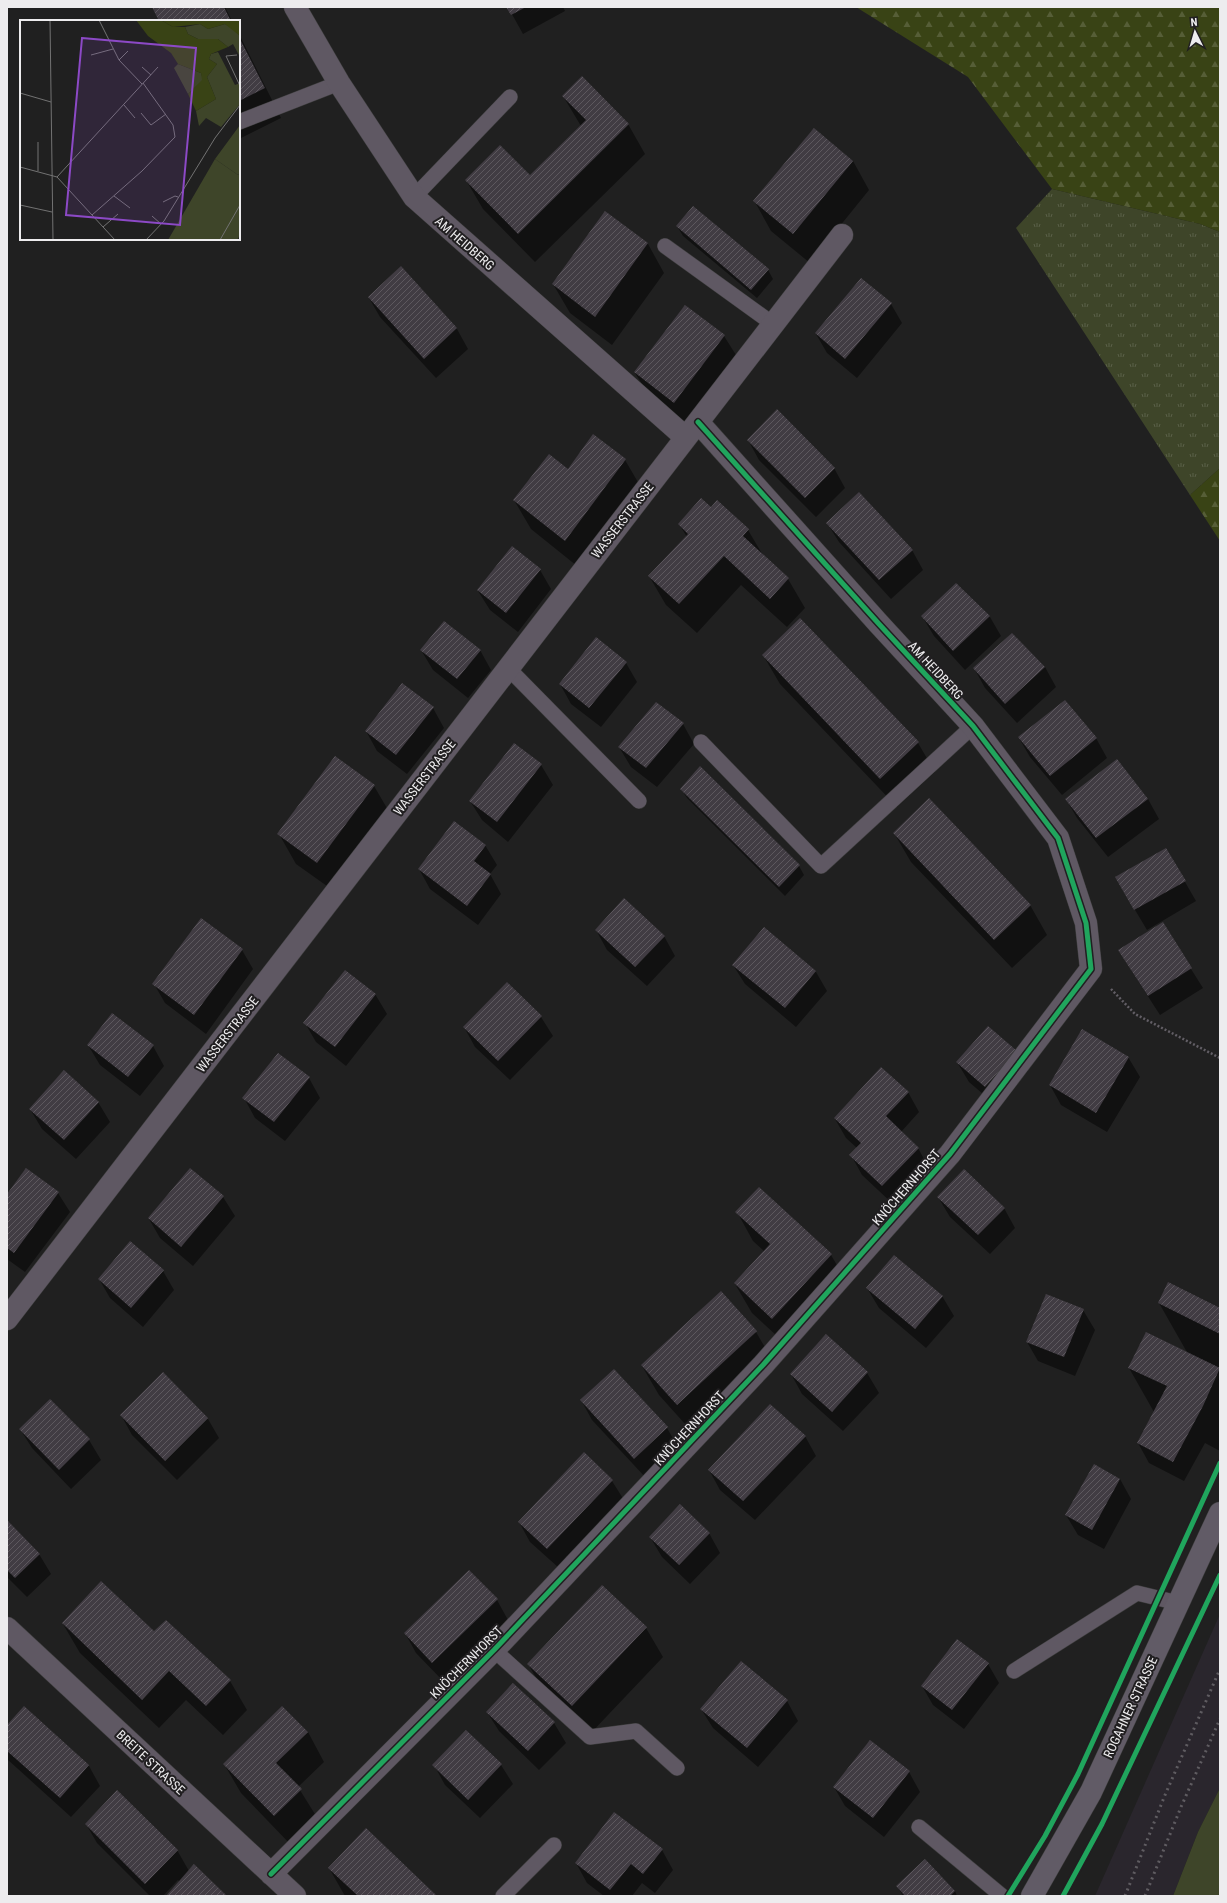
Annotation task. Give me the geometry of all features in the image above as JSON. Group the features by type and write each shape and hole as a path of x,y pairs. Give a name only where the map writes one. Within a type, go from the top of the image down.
{"street":[{"name":"AM HEIDBERG","path":"295,7 338,83 414,197 692,430 879,624 973,726 1058,838 1086,923 1091,969"},
{"name":"WASSERSTRASSE","path":"7,1319 842,235"},
{"name":"KNÖCHERNHORST","path":"271,1874 494,1650 763,1365 945,1160 1091,969"},
{"name":"ROGAHNER STRASSE","path":"1032,1896 1091,1792 1220,1513"},
{"name":"BREITE STRASSE","path":"7,1628 295,1896"}],"lane":[{"path":"240,122 338,83"},
{"path":"414,197 510,97"},
{"path":"665,246 774,324"},
{"path":"508,668 639,801"},
{"path":"701,742 821,866 973,726"},
{"path":"1014,1671 1137,1593 1178,1603"},
{"path":"494,1650 590,1737 636,1731 677,1768"},
{"path":"919,1827 1002,1896"},
{"path":"503,1896 554,1845"}],"path":[{"path":"1091,969 1135,1014 1220,1058"}],"shaded area":[{"path":"1220,1614 1220,1788 1198,1832 1173,1896 1095,1896"}],"green space":[{"path":"856,7 1220,7 1220,232 1200,224 1052,189 968,77"},
{"path":"1052,189 1200,224 1220,232 1220,468 1190,495 1016,228"},
{"path":"1220,468 1220,541 1190,495"},
{"path":"1220,1788 1220,1896 1173,1896 1198,1832"}],"building":[{"path":"152,7 224,7 230,20 158,20"},
{"path":"506,7 526,7 511,15"},
{"path":"240,39 265,88 240,100"},
{"path":"582,76 629,124 518,234 465,180 500,145 530,175 586,120 562,96"},
{"path":"814,128 853,161 793,234 753,201"},
{"path":"693,206 769,269 751,290 676,226"},
{"path":"605,211 648,243 595,317 552,284"},
{"path":"401,266 457,328 424,359 368,297"},
{"path":"861,278 892,303 845,359 815,333"},
{"path":"685,305 725,335 674,403 634,372"},
{"path":"777,409 835,468 805,498 747,440"},
{"path":"593,434 626,459 565,541 513,500 549,454 568,469"},
{"path":"859,492 913,550 879,580 826,523"},
{"path":"701,498 711,507 717,500 749,529 743,536 789,578 770,599 724,556 679,604 648,576 688,534 678,524"},
{"path":"512,546 541,569 506,613 477,590"},
{"path":"956,583 990,616 953,651 921,616"},
{"path":"800,618 919,742 880,779 762,655"},
{"path":"444,621 481,650 457,679 420,650"},
{"path":"1012,633 1045,667 1005,704 973,668"},
{"path":"596,637 627,662 589,708 559,684"},
{"path":"402,683 434,707 396,755 365,731"},
{"path":"1065,700 1097,738 1050,776 1018,737"},
{"path":"656,702 684,723 646,768 618,747"},
{"path":"514,743 542,764 497,822 469,801"},
{"path":"335,756 375,785 317,863 277,834"},
{"path":"1117,759 1148,799 1096,838 1065,799"},
{"path":"700,766 800,865 779,887 680,789"},
{"path":"929,798 1031,905 994,940 893,833"},
{"path":"454,821 486,845 474,861 491,874 467,906 418,869"},
{"path":"1166,848 1186,881 1134,910 1115,877"},
{"path":"624,898 665,936 635,967 595,930"},
{"path":"201,918 243,949 194,1015 152,984"},
{"path":"1163,922 1192,968 1148,996 1118,950"},
{"path":"764,927 816,971 785,1008 732,965"},
{"path":"345,970 376,994 335,1047 303,1023"},
{"path":"507,982 542,1016 498,1061 463,1027"},
{"path":"112,1013 154,1045 128,1077 87,1045"},
{"path":"988,1026 1017,1051 985,1087 956,1062"},
{"path":"1082,1029 1129,1057 1096,1113 1049,1085"},
{"path":"278,1053 310,1077 274,1122 242,1098"},
{"path":"881,1067 909,1092 886,1116 919,1148 882,1186 849,1155 861,1143 834,1118"},
{"path":"64,1070 99,1102 64,1140 29,1109"},
{"path":"26,1168 59,1192 14,1253 7,1248 7,1194"},
{"path":"190,1168 224,1196 181,1247 148,1218"},
{"path":"964,1169 1005,1208 978,1235 937,1197"},
{"path":"759,1187 832,1254 772,1319 734,1283 770,1244 735,1212"},
{"path":"130,1241 164,1270 131,1308 98,1279"},
{"path":"894,1255 943,1296 915,1329 866,1288"},
{"path":"1168,1282 1220,1308 1220,1334 1158,1303"},
{"path":"721,1291 757,1331 677,1405 641,1365"},
{"path":"1046,1294 1084,1309 1064,1357 1026,1342"},
{"path":"1146,1332 1220,1368 1203,1406 1173,1462 1137,1443 1167,1386 1128,1368"},
{"path":"826,1334 868,1372 832,1412 790,1374"},
{"path":"614,1369 668,1427 634,1459 580,1400"},
{"path":"163,1372 208,1418 165,1461 120,1415"},
{"path":"50,1399 90,1439 59,1470 19,1429"},
{"path":"770,1404 806,1436 743,1501 708,1470"},
{"path":"584,1452 613,1480 547,1549 518,1522"},
{"path":"1094,1464 1120,1479 1092,1530 1065,1515"},
{"path":"680,1504 710,1533 679,1565 649,1537"},
{"path":"7,1520 40,1554 15,1578 7,1570"},
{"path":"469,1570 498,1599 432,1663 404,1633"},
{"path":"101,1581 154,1631 166,1620 231,1680 206,1706 169,1671 142,1700 62,1623"},
{"path":"602,1585 647,1627 572,1706 527,1664"},
{"path":"957,1639 989,1663 952,1710 921,1686"},
{"path":"741,1661 788,1700 747,1748 700,1709"},
{"path":"513,1683 555,1722 528,1751 486,1712"},
{"path":"24,1706 89,1765 60,1798 7,1751 7,1725"},
{"path":"282,1706 308,1732 276,1763 302,1789 274,1816 223,1764"},
{"path":"466,1730 502,1764 468,1800 432,1765"},
{"path":"870,1740 910,1771 873,1818 833,1787"},
{"path":"117,1790 178,1850 145,1884 85,1824"},
{"path":"614,1812 663,1849 643,1874 631,1864 610,1890 575,1863"},
{"path":"366,1828 437,1896 358,1896 328,1868"},
{"path":"925,1859 955,1891 950,1896 905,1896 896,1886"},
{"path":"194,1864 227,1896 166,1896"}],"railway":[{"path":"1125,1896 1165,1795 1220,1669"},
{"path":"1145,1896 1181,1807 1220,1719"}],"cycle path":[{"path":"271,1874 494,1650 763,1365 950,1154 1091,969 1086,923 1058,838 973,726 879,624 698,422"},
{"path":"1008,1896 1045,1836 1078,1774 1220,1463"},
{"path":"1063,1896 1102,1824 1220,1575"}]}
